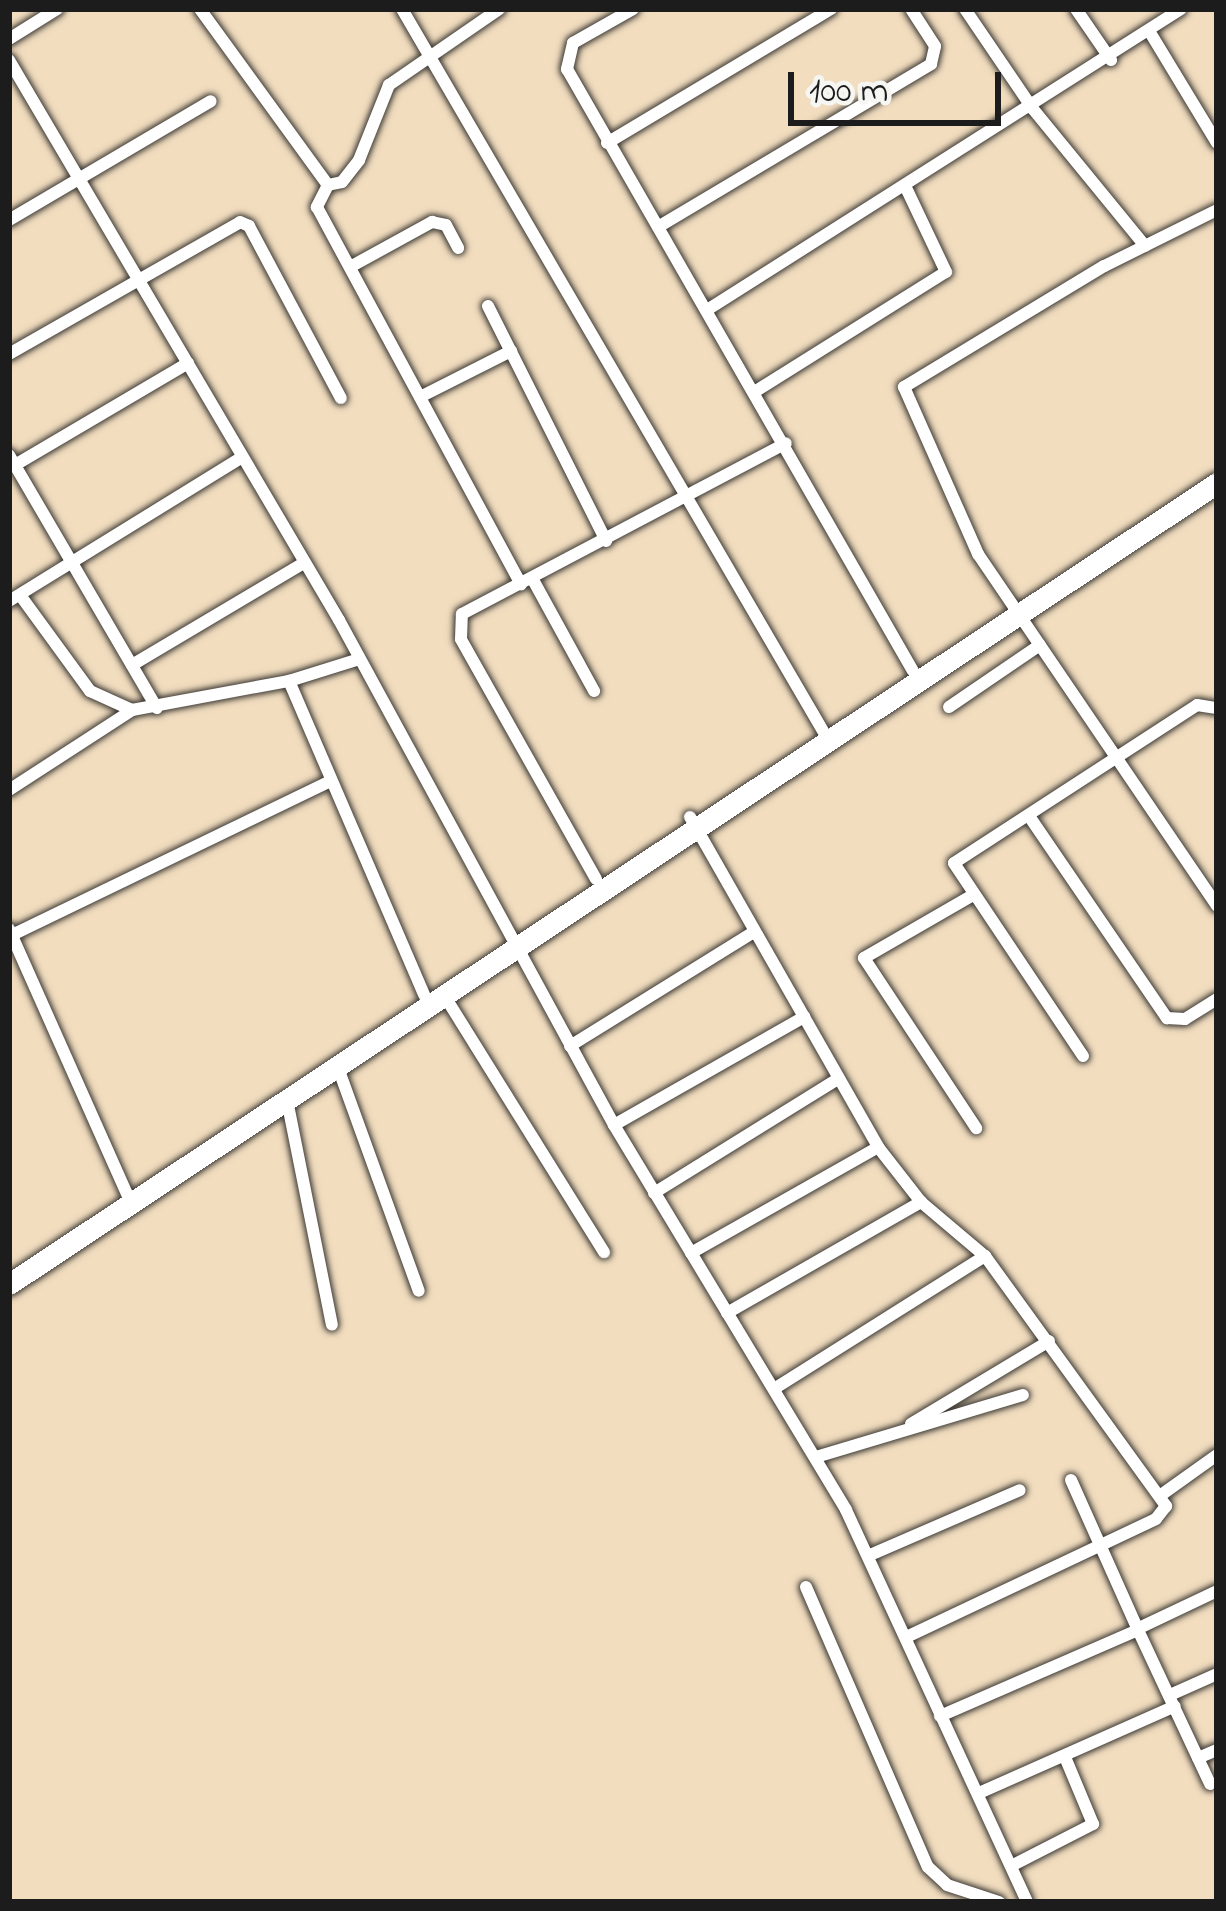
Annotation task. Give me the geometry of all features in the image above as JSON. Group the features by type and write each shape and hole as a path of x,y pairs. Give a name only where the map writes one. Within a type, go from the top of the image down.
{"main road":[{"path":"9,1285 129,1198 1217,470"},
{"path":"739,791 913,670 1217,483"},
{"path":"511,942 596,878 693,821"},
{"path":"9,1268 287,1100 434,994"}],"street":[{"path":"9,39 57,9"},
{"path":"200,9 328,184"},
{"path":"402,9 823,730"},
{"path":"328,184 342,182 359,160 381,94 428,52 499,9"},
{"path":"633,9 565,53 608,143 756,391 913,670"},
{"path":"608,143 831,9"},
{"path":"658,227 932,64 935,46 911,9"},
{"path":"965,9 1033,109 1145,245"},
{"path":"1076,9 1111,60"},
{"path":"707,310 907,190 1151,34 1181,9"},
{"path":"1151,34 1217,143"},
{"path":"9,60 304,562 614,1125 816,1457 870,1555 1027,1902"},
{"path":"9,220 211,101"},
{"path":"328,184 317,208 526,581 594,691"},
{"path":"756,391 946,272 907,190"},
{"path":"1217,209 1145,245 904,387 949,501 1014,610 1217,906"},
{"path":"350,267 432,222 446,225 458,248"},
{"path":"9,354 229,226 249,226 341,398"},
{"path":"488,306 606,541"},
{"path":"422,396 511,351"},
{"path":"157,708 12,460 188,363"},
{"path":"596,878 457,626 462,614 687,501 786,443"},
{"path":"131,710 90,691 14,598 74,566 242,458"},
{"path":"132,665 304,562"},
{"path":"950,707 1040,645"},
{"path":"9,790 131,710 289,682 358,658"},
{"path":"289,682 328,782 434,994 604,1252"},
{"path":"1083,1056 954,863 1197,705 1217,708"},
{"path":"129,1198 10,932 328,782"},
{"path":"1029,816 1167,1018 1185,1019 1217,999"},
{"path":"693,821 878,1147 921,1202 986,1256 1161,1495 1161,1516 906,1637"},
{"path":"973,895 864,958 976,1128"},
{"path":"570,1046 754,932"},
{"path":"614,1125 804,1017"},
{"path":"337,1065 419,1291"},
{"path":"654,1193 838,1078"},
{"path":"287,1100 332,1325"},
{"path":"691,1253 878,1147"},
{"path":"727,1312 921,1202"},
{"path":"777,1387 986,1256"},
{"path":"890,1436 1049,1341"},
{"path":"816,1457 1023,1395"},
{"path":"1161,1495 1217,1455"},
{"path":"1071,1480 1210,1784"},
{"path":"870,1555 1020,1490"},
{"path":"806,1587 928,1867 946,1885 999,1902"},
{"path":"940,1716 1217,1591"},
{"path":"979,1793 1065,1756 1217,1674"},
{"path":"1198,1758 1217,1750"},
{"path":"1013,1865 1093,1825 1065,1756"}]}
